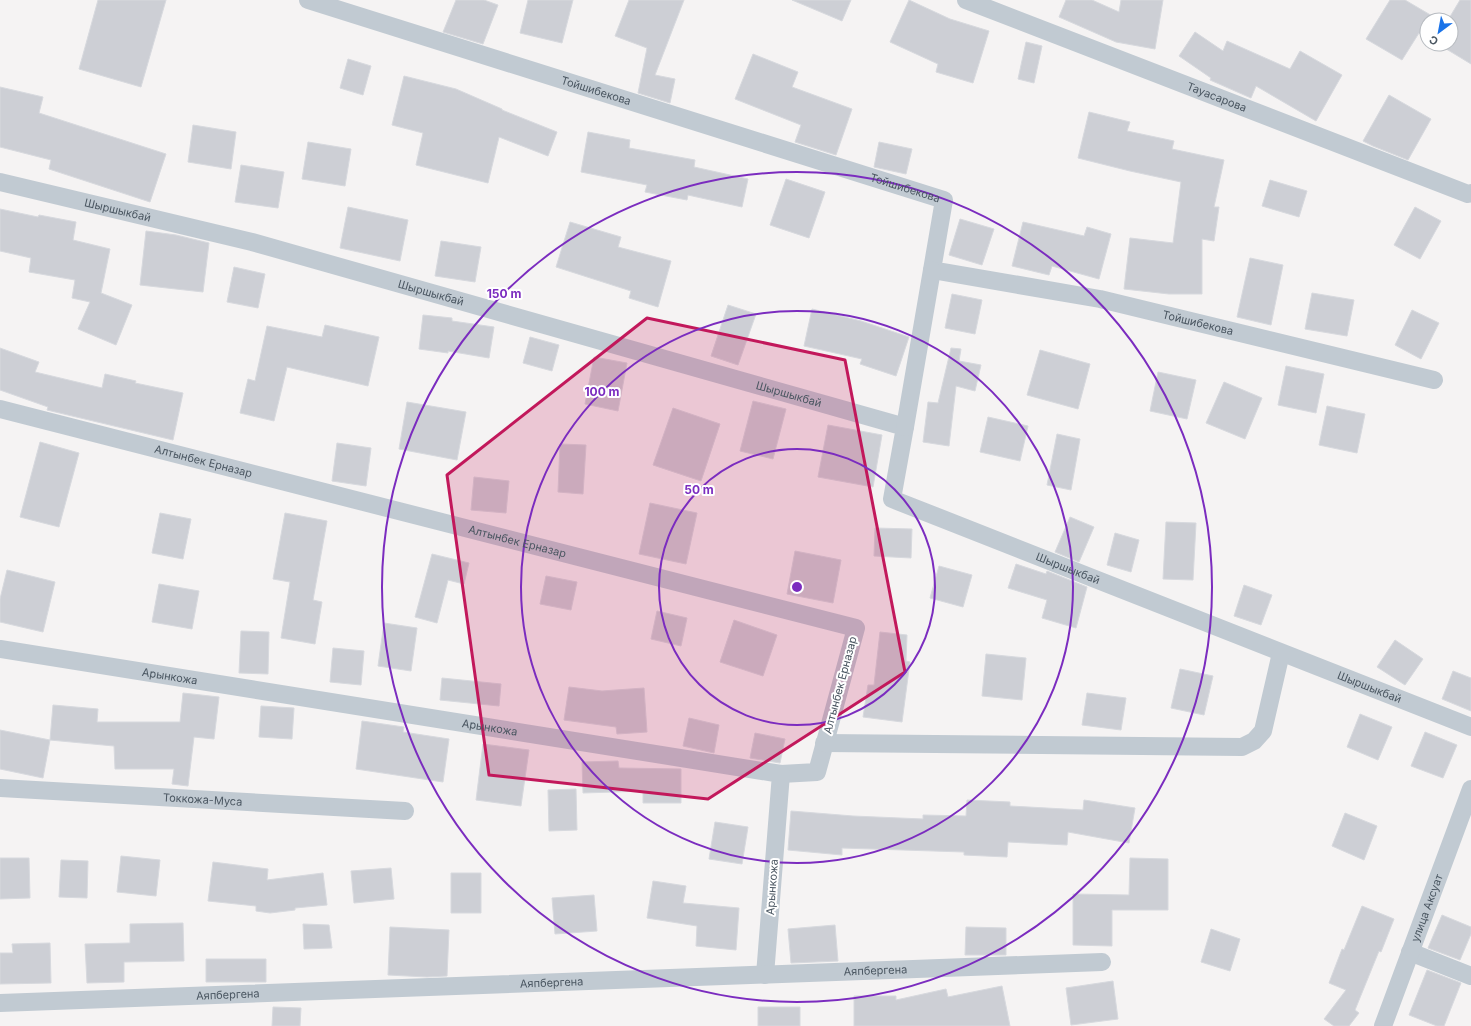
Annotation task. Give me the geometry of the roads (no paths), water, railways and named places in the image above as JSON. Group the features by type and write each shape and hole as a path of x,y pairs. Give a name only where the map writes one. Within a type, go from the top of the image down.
{"street":[{"name":"Тойшибекова","path":"308,0 944,200 932,270 1100,299 1434,380"},
{"name":"Тауасарова","path":"966,0 1469,193"},
{"name":"Шыршыкбай","path":"0,182 252,242 906,427 892,499 1471,728"},
{"path":"906,427 932,270"},
{"name":"Алтынбек Ерназар","path":"0,409 856,628 817,772 780,774"},
{"name":"Арынкожа","path":"0,649 780,774 765,975"},
{"path":"824,743 1242,747 1254,741 1263,731 1281,653"},
{"name":"Токкожа-Муса","path":"0,788 405,811"},
{"name":"улица Аксуат","path":"1383,1026 1471,789"},
{"path":"1410,952 1471,976"},
{"name":"Аяпбергена","path":"0,1003 1102,962"}]}
